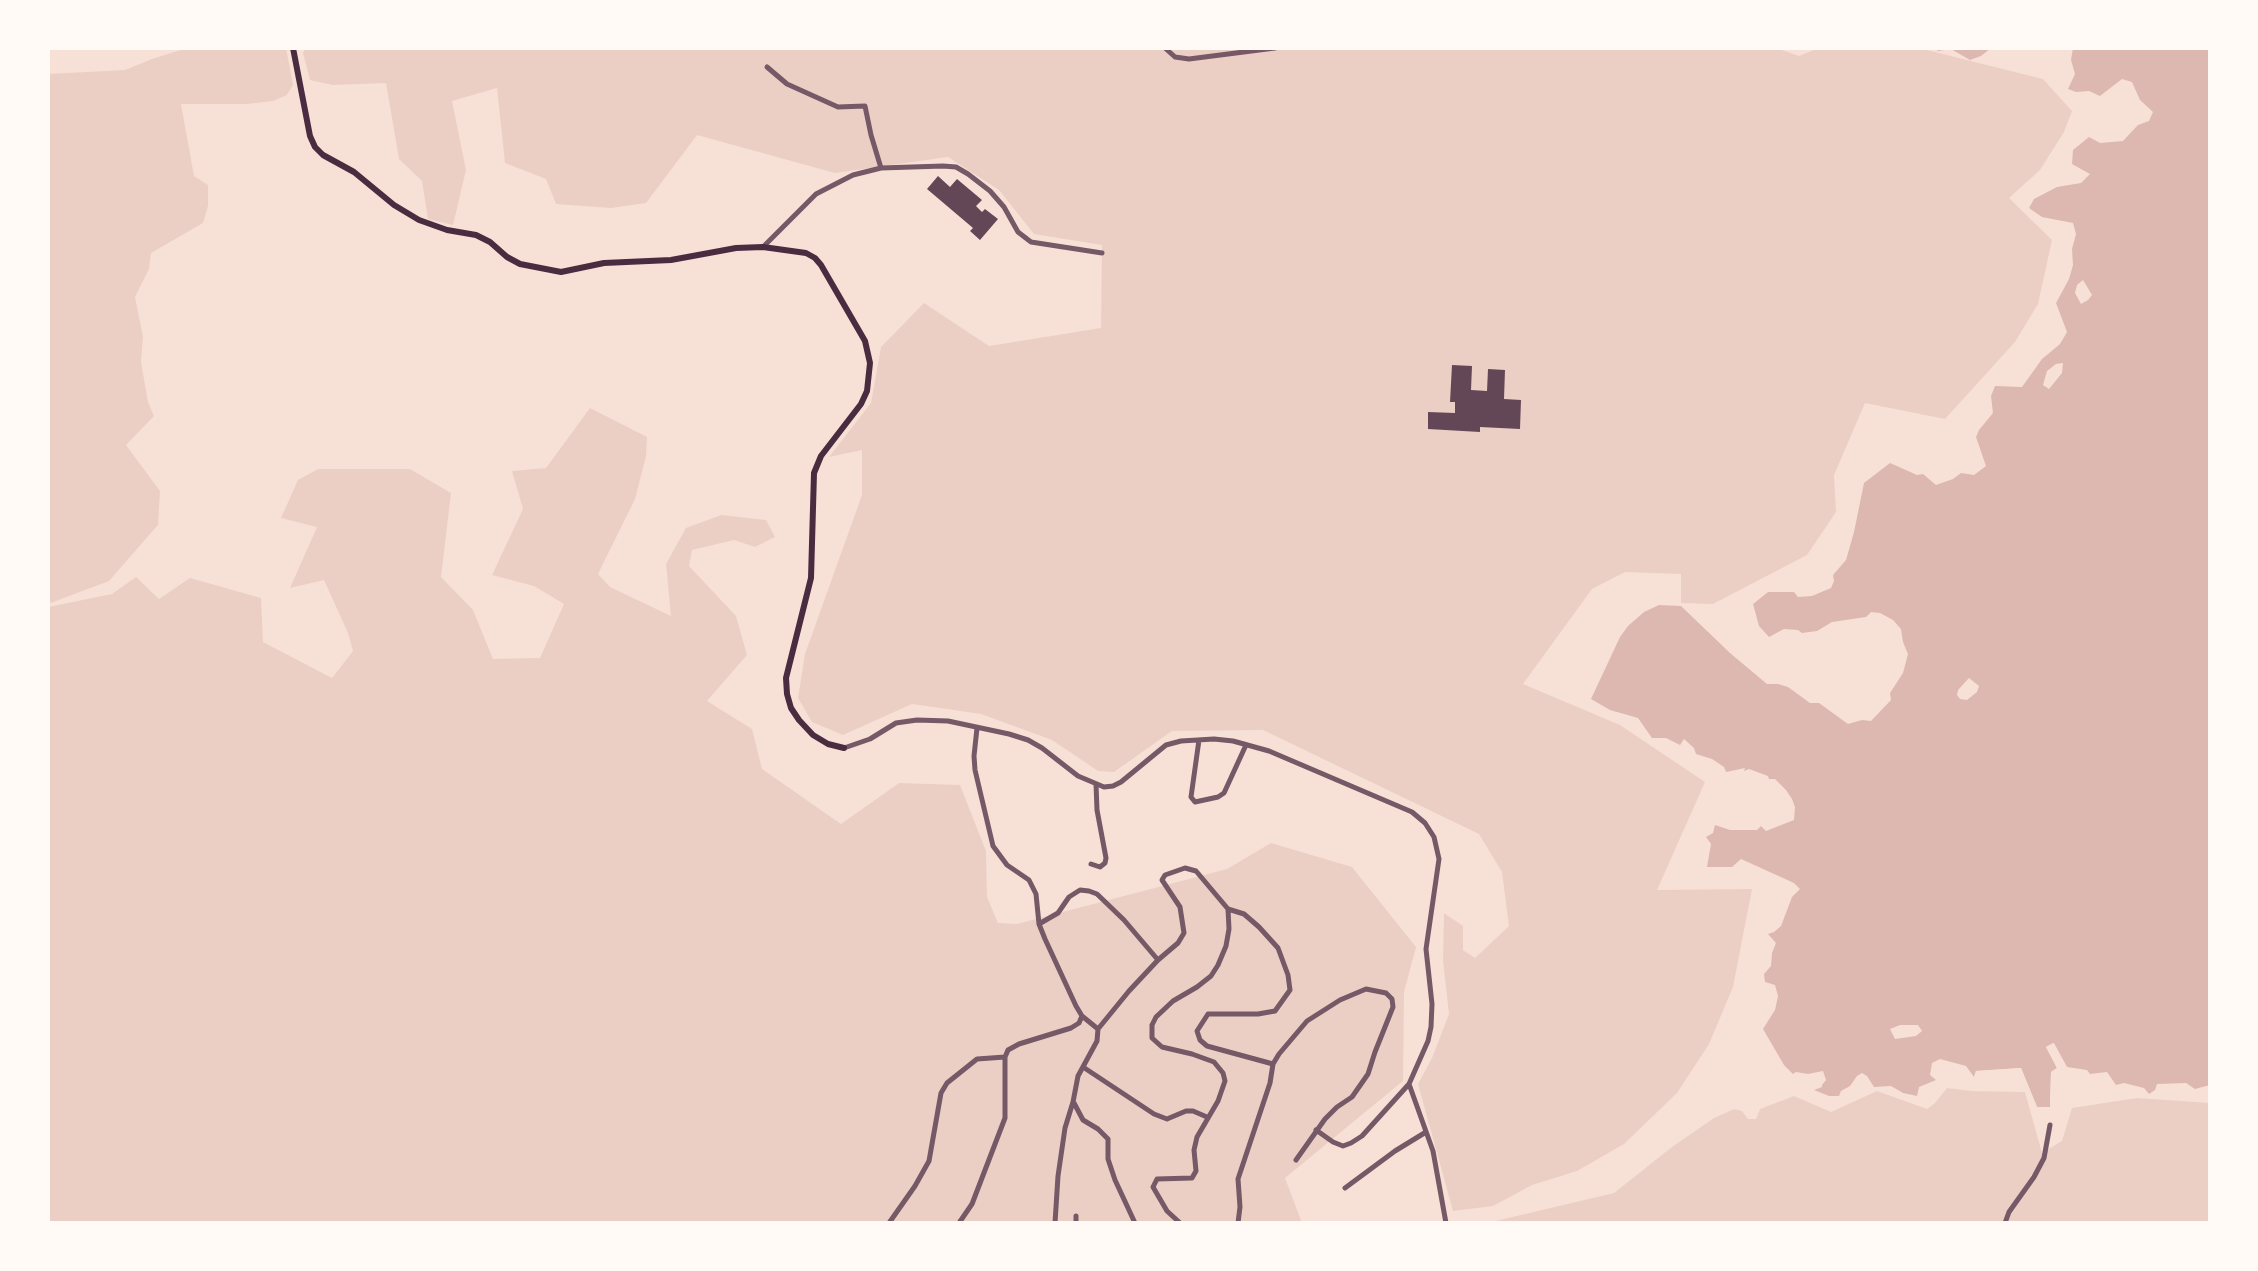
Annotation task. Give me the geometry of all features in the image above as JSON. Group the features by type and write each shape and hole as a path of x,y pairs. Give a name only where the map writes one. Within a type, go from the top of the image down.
{"main road":[{"path":"293,48 310,136 323,155 354,172 394,205 419,220 447,230 476,235 520,264 561,272 604,263 671,260 736,248 763,247 795,250 815,258 865,341 870,363 867,391 861,404 821,456 814,473 811,578 786,678 791,708 799,720 813,735 828,744 844,748"}],"street":[{"path":"1165,48 1175,57 1189,59 1275,48"},
{"path":"767,67 787,84 838,107 865,106 881,168"},
{"path":"763,247 816,194 853,175 881,168 956,167 990,191 1004,207 1018,232 1031,242 1102,253"},
{"path":"844,748 870,739 896,723 948,721 1028,740 1078,776 1104,787 1121,782 1166,745 1214,739 1269,751 1412,812 1425,823 1434,837 1439,859 1426,949 1432,1004 1428,1041 1409,1084 1362,1136 1343,1146 1316,1130"},
{"path":"977,727 975,770 993,846 1007,865 1029,880 1036,894 1039,924 1076,1006 1082,1016 1098,1029"},
{"path":"1199,740 1191,797 1195,802 1224,793 1246,745"},
{"path":"1091,864 1100,867 1106,858 1097,810 1096,784"},
{"path":"1055,1223 1065,1128 1078,1076 1097,1041 1098,1029 1184,933 1180,907 1162,880 1165,875 1185,868 1196,871 1228,909 1244,914 1278,948 1290,990 1275,1011 1208,1014 1197,1031 1200,1040 1207,1046 1273,1064"},
{"path":"1039,924 1058,913 1069,897 1080,890 1089,891 1097,894 1124,920 1158,960"},
{"path":"1180,1223 1167,1211 1153,1187 1157,1179 1192,1178 1196,1171 1194,1150 1197,1137 1218,1101 1225,1081 1214,1062 1162,1047 1152,1038 1152,1025 1173,1001 1204,982 1218,965 1226,946 1228,909"},
{"path":"1238,1223 1238,1179 1270,1083 1273,1064 1279,1054 1307,1021 1340,1000 1366,989 1386,993 1392,999 1393,1007 1368,1074 1352,1097 1337,1107 1316,1130 1296,1160"},
{"path":"959,1223 972,1204 1005,1118 1005,1057 1008,1050 1071,1028 1079,1023 1082,1016"},
{"path":"889,1223 929,1161 941,1093 947,1083 977,1059 1005,1057"},
{"path":"1083,1067 1154,1114 1167,1119 1193,1111 1207,1117"},
{"path":"1409,1084 1433,1151 1446,1223"},
{"path":"1073,1102 1083,1120 1108,1139 1108,1159 1135,1223"},
{"path":"2005,1223 2044,1158 2050,1125"},
{"path":"1345,1188 1426,1132"}],"shaded area":[{"path":"187,48 286,48 293,85 287,95 273,101 181,104 194,176 208,185 208,206 203,223 151,253 149,269 135,297 143,337 141,362 148,402 154,416 126,445 160,491 158,525 109,581 48,604 48,74 125,70"},
{"path":"305,48 1776,48 1799,56 1819,48 1919,48 2043,79 2072,111 2064,132 2040,170 2009,198 2052,240 2038,304 2015,342 1945,419 1865,403 1834,475 1836,512 1807,555 1713,604 1681,603 1681,574 1625,572 1592,589 1523,684 1620,725 1705,782 1657,890 1752,889 1733,987 1709,1044 1677,1093 1624,1144 1577,1171 1532,1185 1493,1206 1453,1211 1418,1084 1449,1014 1443,960 1444,913 1463,926 1463,950 1475,958 1509,926 1502,872 1479,834 1263,730 1172,731 1114,772 1098,771 1052,740 981,714 912,704 843,735 812,722 798,698 805,654 862,495 862,450 829,457 871,403 881,347 924,303 989,346 1101,328 1102,245 1034,234 999,190 948,157 835,173 697,135 646,203 611,208 556,204 546,179 505,163 497,88 452,101 466,170 453,225 428,219 422,181 399,159 386,83 333,85 310,80 303,53"},
{"path":"1934,48 1991,48 1970,60 1951,49 1938,51"},
{"path":"2073,48 2210,48 2210,1085 2195,1089 2186,1083 2157,1084 2149,1094 2144,1088 2124,1083 2116,1085 2107,1072 2090,1074 2087,1070 2067,1067 2053,1043 2046,1047 2057,1068 2051,1072 2050,1107 2037,1107 2021,1068 1976,1071 1974,1077 1966,1066 1940,1059 1932,1063 1930,1075 1936,1080 1919,1087 1917,1096 1891,1086 1874,1087 1862,1073 1839,1096 1829,1096 1814,1090 1822,1087 1826,1080 1823,1071 1793,1074 1784,1065 1763,1029 1775,1010 1778,996 1775,985 1765,982 1764,974 1771,966 1776,943 1768,934 1781,926 1792,897 1800,889 1794,883 1741,859 1732,867 1707,867 1711,844 1706,837 1713,833 1715,825 1730,830 1757,830 1761,826 1766,831 1794,820 1792,799 1775,779 1749,769 1744,771 1745,768 1726,772 1712,759 1696,754 1684,739 1680,745 1666,738 1652,738 1638,718 1610,710 1591,699 1620,637 1644,612 1659,605 1681,606 1767,684 1788,687 1810,703 1819,703 1848,724 1871,721 1891,700 1890,693 1903,673 1908,654 1901,629 1893,620 1871,612 1866,617 1832,622 1817,631 1802,633 1784,629 1769,637 1759,626 1753,604 1768,592 1794,592 1798,597 1812,596 1831,588 1833,575 1846,560 1864,483 1890,463 1917,475 1923,474 1936,485 1961,473 1974,475 1986,466 1976,437 1993,413 1991,396 1995,386 2022,387 2042,359 2060,344 2067,332 2056,303 2069,279 2076,234 2073,223 2042,217 2029,208 2034,199 2057,187 2081,183 2090,174 2072,164 2073,150 2089,137 2100,143 2123,141 2138,125 2149,121 2153,112 2140,100 2132,82 2122,79 2100,96 2089,91 2068,89 2075,74 2071,60","holes":["2083,280 2092,295 2081,304 2075,293 2077,285","2063,363 2062,373 2049,389 2043,385 2047,371","1969,678 1979,686 1967,700 1960,699 1958,690","1900,1025 1918,1025 1922,1031 1916,1036 1895,1039 1890,1029"]},
{"path":"590,408 647,437 646,456 635,499 598,574 610,587 671,616 666,564 686,528 721,515 766,520 775,537 755,547 734,540 692,550 689,566 736,616 747,655 707,701 752,729 762,769 841,824 899,783 960,785 986,851 987,897 998,923 1017,924 1227,869 1271,843 1352,867 1416,947 1404,992 1403,1081 1285,1178 1302,1223 48,1223 48,607 112,594 136,577 159,599 190,578 261,598 263,642 332,678 353,651 324,580 290,588 317,527 281,518 298,480 318,469 410,469 451,493 441,577 473,610 493,659 540,658 564,604 534,586 492,575 523,509 512,471 546,468"},
{"path":"1947,1088 2025,1092 2042,1153 2062,1141 2072,1108 2137,1098 2210,1103 2210,1223 1487,1223 1614,1193 1672,1147 1714,1118 1734,1109 1742,1111 1748,1119 1756,1119 1760,1109 1794,1096 1831,1112 1877,1091 1927,1109"}],"pier":[{"path":"2054,1043 2069,1071 2064,1070 2051,1048 2061,1068 2055,1074 2052,1111 2034,1109 2018,1072 1979,1075 1973,1081 1976,1071 2021,1068 2037,1107 2050,1107 2051,1072 2057,1068 2046,1047"}],"building":[{"path":"938,176 950,187 957,179 982,200 976,206 982,212 985,209 998,219 980,240 970,231 973,228 927,189"},
{"path":"1452,365 1472,366 1471,390 1487,391 1488,369 1505,370 1504,399 1521,400 1520,429 1480,427 1480,432 1428,429 1428,412 1455,413 1455,402 1450,402"}]}
